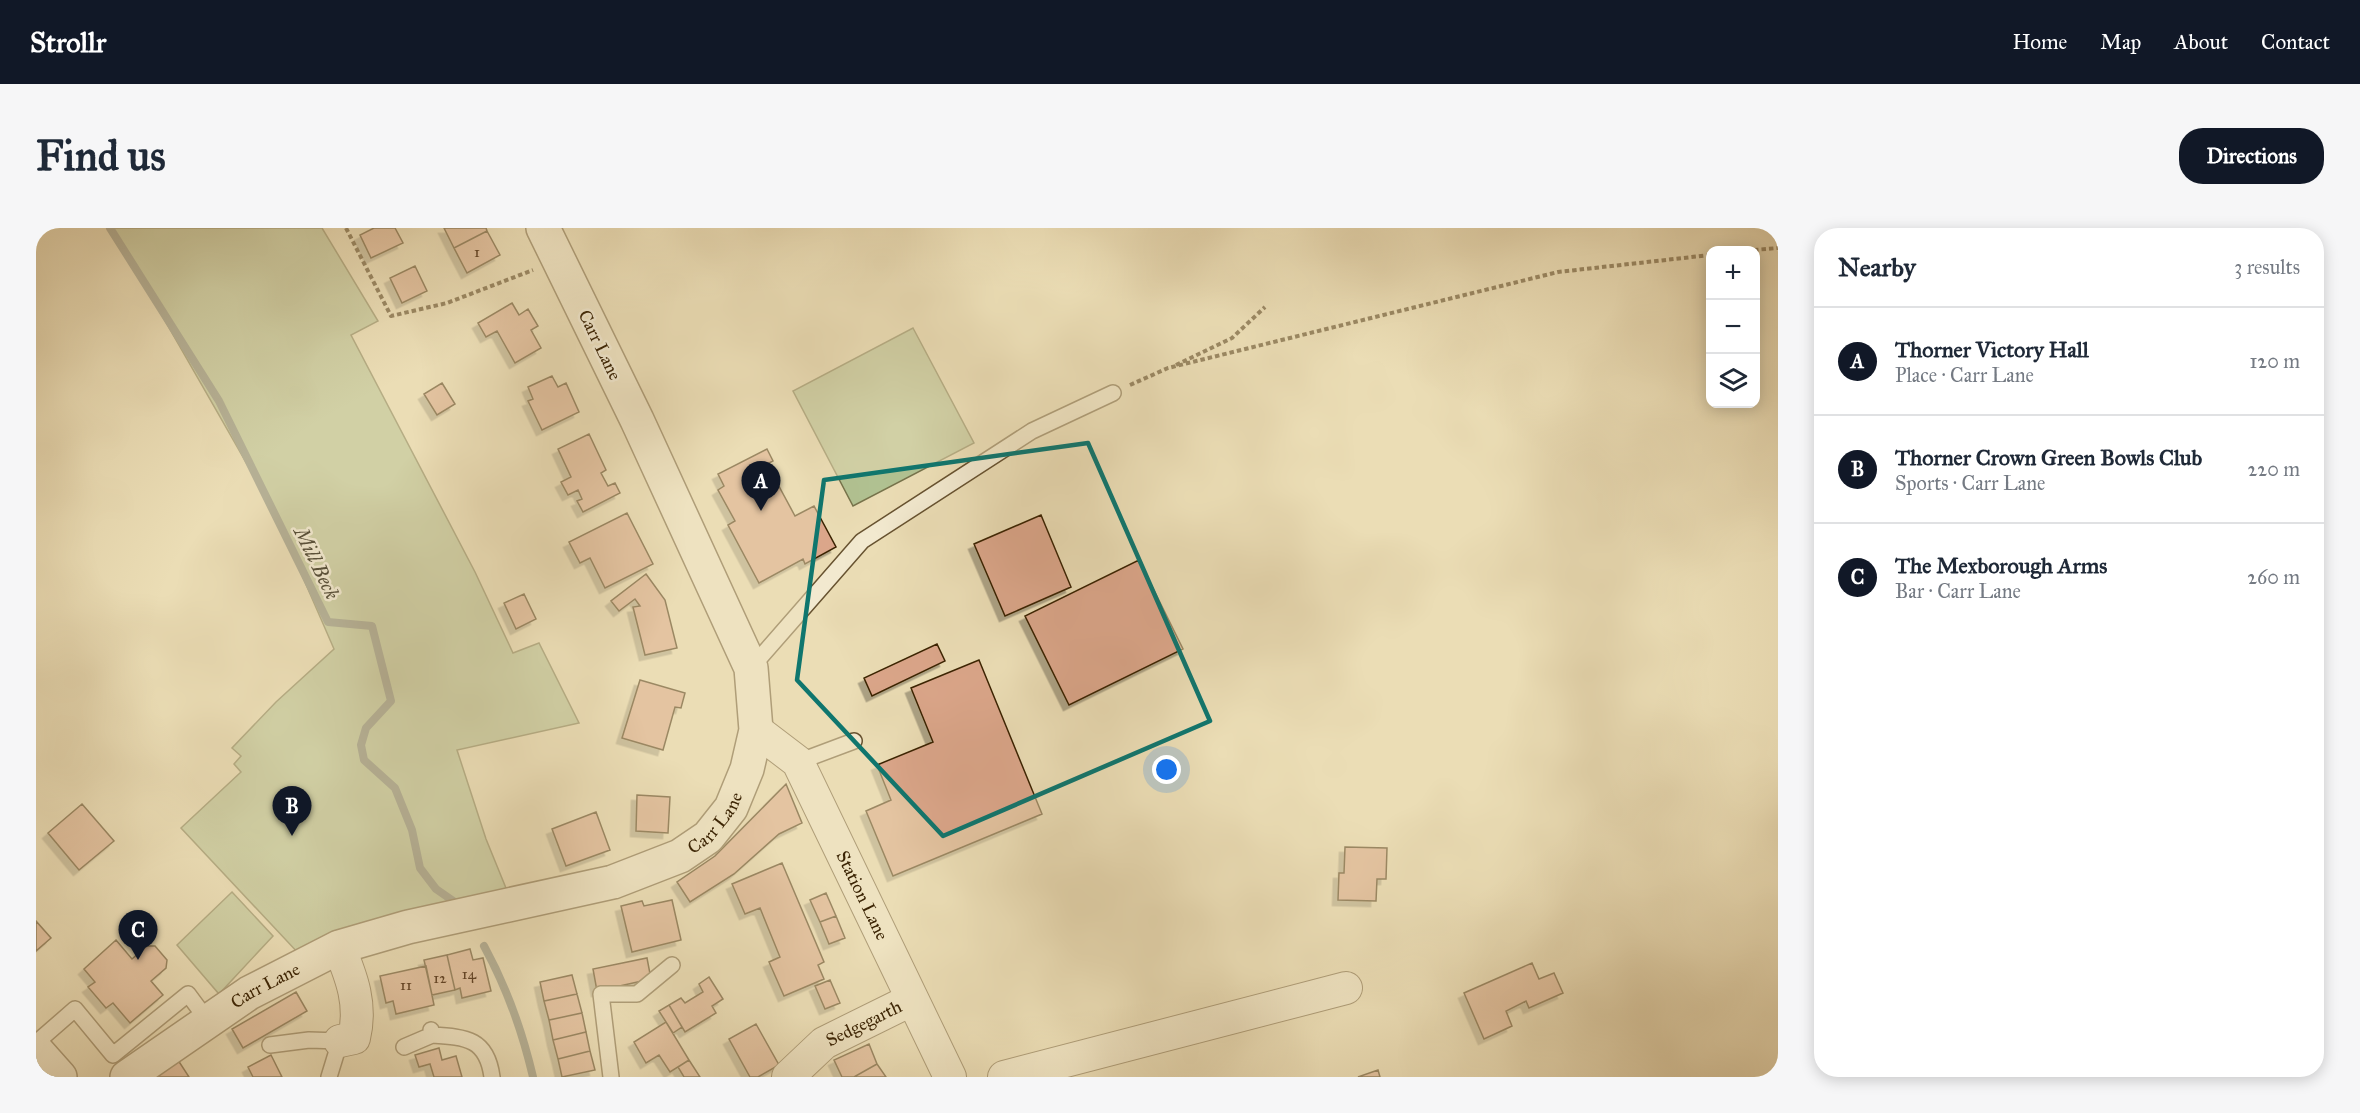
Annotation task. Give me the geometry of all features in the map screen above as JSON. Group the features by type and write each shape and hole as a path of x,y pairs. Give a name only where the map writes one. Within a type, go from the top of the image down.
{"street":[{"name":"Carr Lane","path":"127,1077 249,993 339,947 408,927 614,882 680,856 708,837 731,808 747,769 756,730 751,668 637,420 543,228"},
{"name":"Station Lane","path":"756,730 798,762 950,1077"},
{"path":"339,947 353,980 358,1018 354,1038 340,1041"},
{"path":"1004,1077 1346,988"},
{"name":"Sedgegarth","path":"793,1076 824,1044 912,1000"},
{"path":"36,1050 60,1077"}],"lane":[{"path":"751,668 862,541 1032,431 1113,393"},
{"path":"798,762 854,741"},
{"path":"612,1077 600,994 636,994 672,965"},
{"path":"36,1043 75,1009 113,1055 188,994 208,1021"},
{"path":"404,1047 432,1032 477,1044 488,1056 492,1077"},
{"path":"270,1045 309,1040 340,1041 329,1077"}],"path":[{"path":"346,228 391,316 447,303 558,260"},
{"path":"1760,250 1778,248"},
{"path":"1168,368 1558,272 1706,255"},
{"path":"1113,393 1232,338 1264,307"}],"highlighted area":[{"path":"1088,443 1210,721 943,836 797,680 824,480"}],"green space":[{"path":"112,228 322,228 378,321 351,335 475,572 513,653 539,643 579,723 457,750 486,839 508,893 300,955 181,828 241,772 234,764 241,756 232,748 276,702 334,649 275,513"},
{"path":"913,328 974,443 853,506 793,391"},
{"path":"232,892 273,936 219,994 177,945"}],"building":[{"path":"374,228 395,228 403,243 371,258 360,235"},
{"path":"444,228 486,228 487,231 454,248"},
{"path":"487,231 500,255 467,273 454,248"},
{"path":"415,266 427,291 402,303 390,278"},
{"path":"512,303 519,315 528,309 538,326 531,330 541,348 515,363 497,331 486,337 478,323"},
{"path":"552,376 558,387 566,383 579,412 542,430 528,401 533,399 528,387"},
{"path":"442,383 455,404 437,415 424,394"},
{"path":"589,434 606,470 601,473 608,486 615,483 620,493 583,512 577,501 582,499 578,490 568,495 561,482 571,477 558,449"},
{"path":"767,449 773,461 767,464 795,516 814,506 836,547 805,564 803,559 759,583 728,525 735,521 718,490 724,486 718,474"},
{"path":"627,513 653,564 605,588 590,558 580,563 569,542"},
{"path":"1041,515 1071,587 1005,616 974,544"},
{"path":"1139,560 1183,649 1069,705 1025,616"},
{"path":"646,574 665,600 677,648 645,655 633,607 640,606 635,599 619,611 611,601"},
{"path":"524,594 536,619 516,629 504,603"},
{"path":"937,644 945,661 872,696 864,678"},
{"path":"979,660 1042,814 893,876 866,811 891,800 877,765 933,742 911,688"},
{"path":"640,680 685,693 681,708 675,707 663,750 622,738"},
{"path":"786,784 802,823 779,834 734,874 690,902 677,882 715,856"},
{"path":"637,795 670,797 668,833 636,831"},
{"path":"82,804 114,841 79,870 48,833"},
{"path":"596,812 610,850 566,866 552,829"},
{"path":"1345,847 1387,848 1386,879 1377,879 1376,901 1338,900 1339,873 1344,873"},
{"path":"782,863 824,962 818,965 824,979 784,996 769,962 780,957 760,908 745,914 732,884"},
{"path":"826,893 836,916 820,922 810,900"},
{"path":"672,900 681,940 632,952 621,906 642,901 644,906"},
{"path":"836,916 845,938 829,944 820,922"},
{"path":"36,921 51,938 36,951"},
{"path":"116,940 132,959 147,946 155,946 167,960 166,968 151,981 163,995 130,1023 113,1003 106,1008 88,987 95,982 84,969"},
{"path":"470,949 473,960 483,958 491,991 462,998 460,988 455,990 447,955"},
{"path":"447,955 455,990 432,995 424,960"},
{"path":"647,958 651,979 597,991 593,969"},
{"path":"1532,963 1539,979 1554,973 1563,993 1529,1008 1526,1001 1506,1011 1512,1026 1484,1039 1464,993"},
{"path":"426,966 434,1005 396,1014 393,1001 386,1003 380,976"},
{"path":"572,975 577,994 544,1001 540,982"},
{"path":"709,977 723,999 712,1006 716,1013 685,1032 669,1005 681,998 685,1003 703,992 699,984"},
{"path":"830,980 840,1003 825,1009 815,986"},
{"path":"296,992 307,1011 243,1048 232,1029"},
{"path":"577,994 582,1013 549,1020 544,1001"},
{"path":"669,1005 682,1027 673,1033 659,1011"},
{"path":"582,1013 586,1032 553,1040 549,1020"},
{"path":"666,1022 689,1060 670,1072 659,1055 646,1063 634,1042"},
{"path":"756,1024 779,1065 758,1077 750,1077 729,1039"},
{"path":"586,1032 590,1051 558,1059 553,1040"},
{"path":"869,1044 877,1064 854,1077 842,1077 834,1060"},
{"path":"439,1048 442,1060 456,1056 462,1077 434,1077 430,1064 419,1067 415,1055"},
{"path":"590,1051 595,1070 562,1077 558,1059"},
{"path":"271,1055 282,1077 253,1077 248,1067"},
{"path":"176,1057 189,1077 148,1077"},
{"path":"689,1060 700,1077 684,1077 678,1067"},
{"path":"877,1064 886,1077 854,1077"},
{"path":"1378,1070 1380,1077 1358,1077"}],"waterway":[{"name":"Mill Beck","path":"110,228 219,401 328,622 372,626 391,701 366,728 361,745 364,760 395,788 412,830 420,868 436,889 459,905"},
{"path":"484,946 513,1010 533,1077"}],"place":[{"name":"Thorner Victory Hall","path":"761,511"},
{"name":"Thorner Crown Green Bowls Club","path":"292,836"},
{"name":"The Mexborough Arms","path":"138,960"}]}
